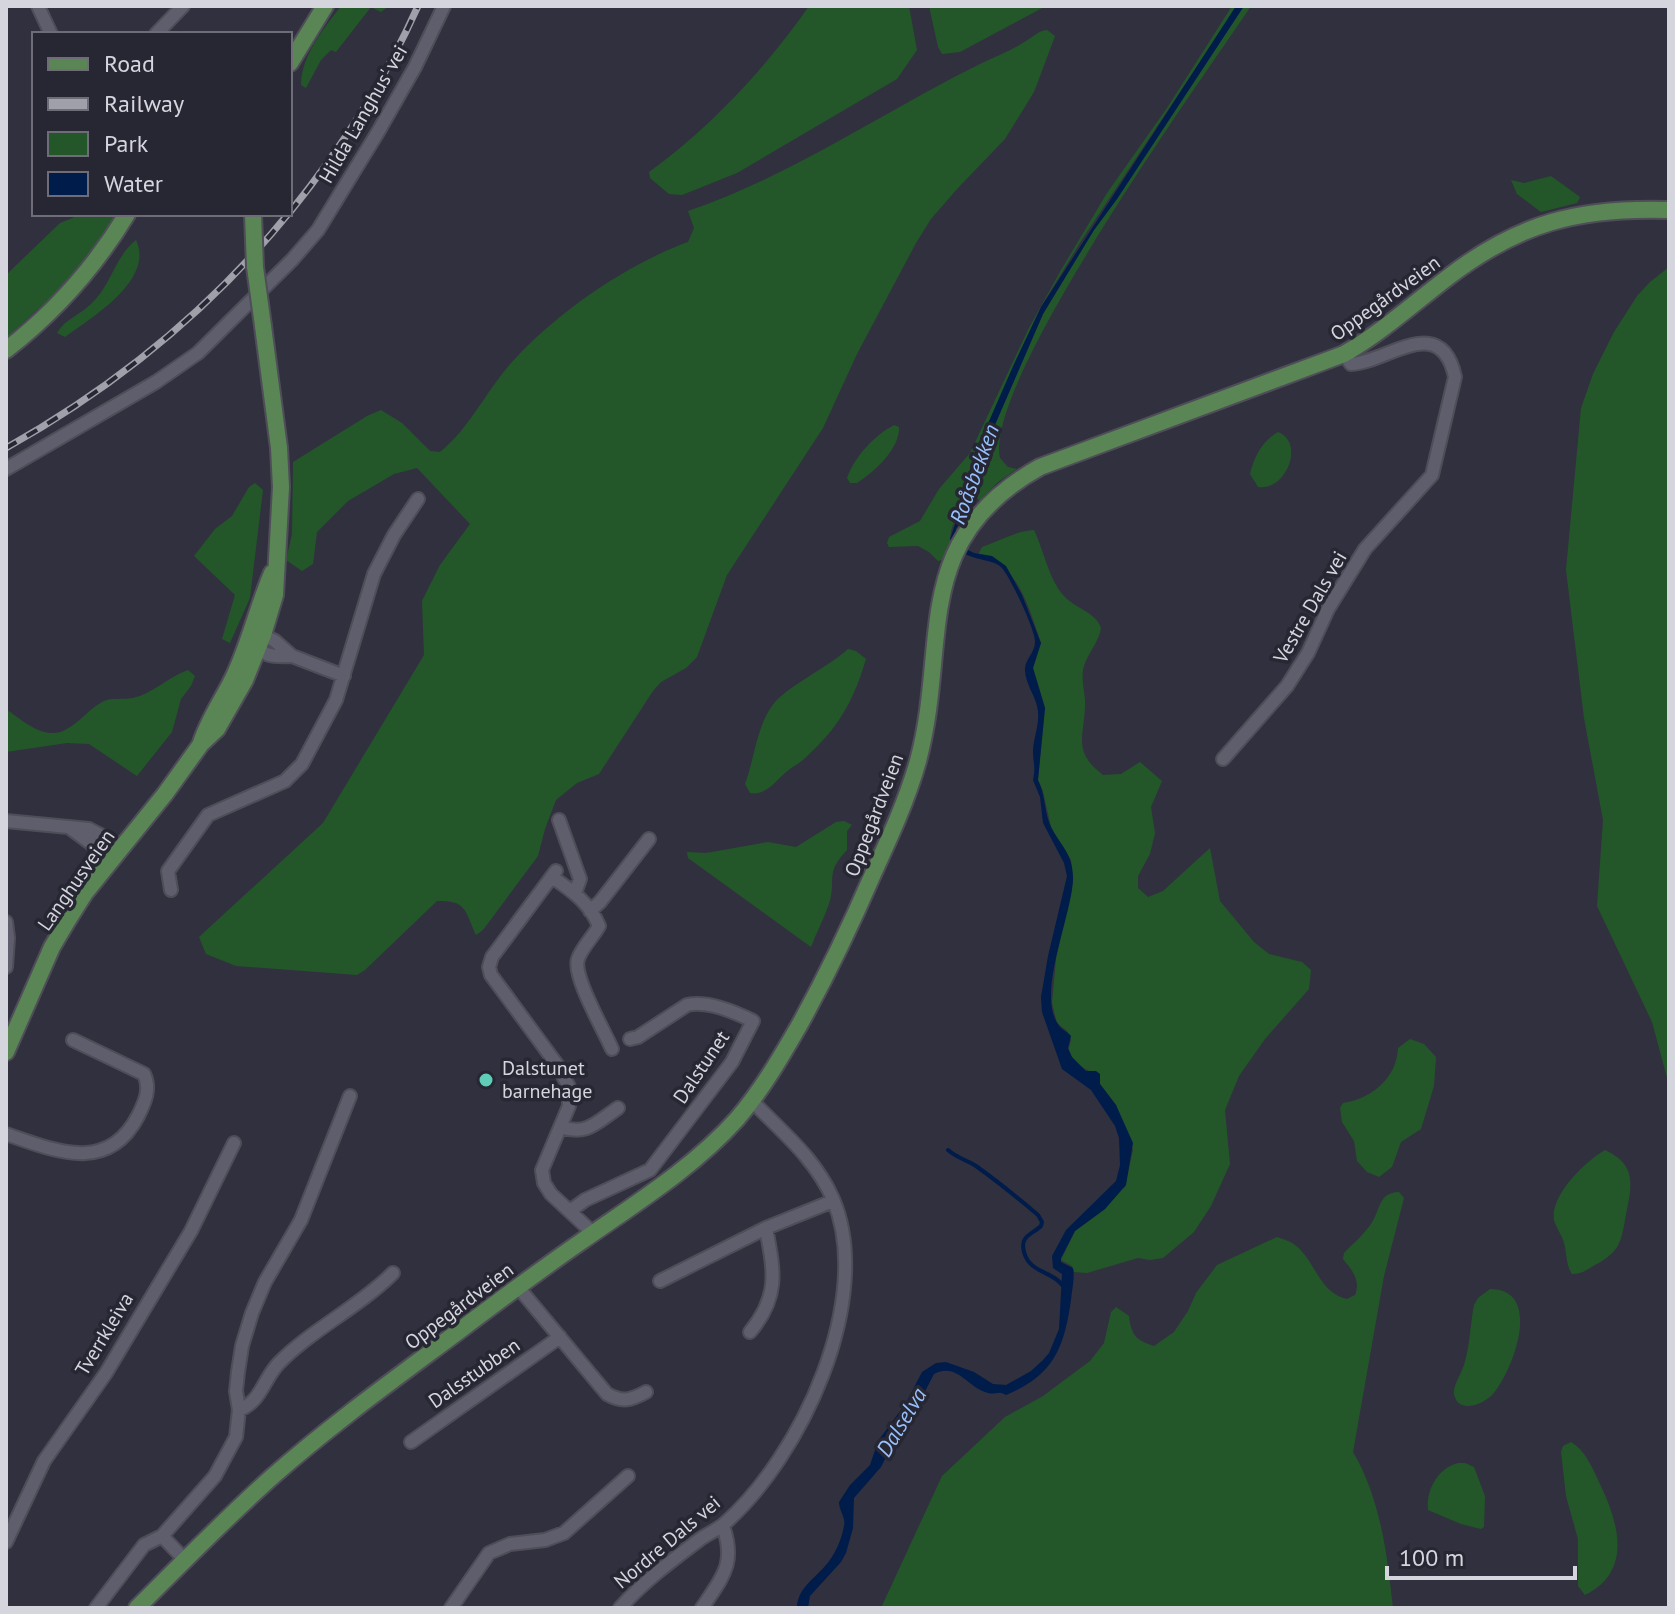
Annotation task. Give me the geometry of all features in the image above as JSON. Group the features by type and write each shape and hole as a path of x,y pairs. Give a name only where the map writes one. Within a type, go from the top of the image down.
{"main road":[{"path":"292,60 325,6"},
{"name":"Oppegårdveien","path":"137,1608 263,1486 330,1428 518,1287 686,1167 752,1101 773,1070 828,971 900,813 918,760 927,717 937,615 944,578 966,536 1007,488 1040,467 1344,354 1374,335 1483,252 1517,233 1571,217 1669,210"},
{"path":"6,350 71,291 101,254 126,216"},
{"name":"Langhusveien","path":"6,1052 60,933 85,893 201,744 217,729 228,712 257,641 275,565 281,510 281,470 255,267 253,216"}],"street":[{"path":"38,6 50,32"},
{"path":"158,32 183,6"},
{"name":"Hilda Langhus' vei","path":"6,469 156,382 198,353 292,260 318,230 378,132 415,67 444,6"},
{"name":"Vestre Dals vei","path":"1223,759 1287,686 1308,653 1328,609 1365,549 1432,475 1455,377 1446,355 1436,346 1415,344 1389,351 1362,364 1351,364 1344,354"},
{"path":"171,890 168,871 208,815 280,783 296,772 332,708 382,555 418,499"},
{"path":"257,641 274,657 292,656 344,676"},
{"path":"559,820 580,879 575,893"},
{"path":"6,821 70,828 117,852"},
{"path":"590,911 649,839"},
{"path":"593,1233 551,1194 544,1183 542,1170 569,1106 569,1087 496,985 489,967 492,957 554,874 575,893 599,926 578,956 577,965 581,981 612,1049"},
{"path":"6,922 6,967"},
{"name":"Dalstunet","path":"570,1211 585,1200 650,1170 732,1062 753,1021 730,1011 694,1003 630,1039"},
{"path":"6,1134 63,1154 99,1150 116,1144 130,1132 148,1092 144,1074 73,1040"},
{"path":"96,1608 144,1545 162,1536 185,1506 215,1476 236,1437 238,1372 252,1313 265,1282 301,1220 350,1096"},
{"name":"Nordre Dals vei","path":"620,1608 651,1577 723,1526 770,1474 813,1397 838,1325 847,1260 833,1201 819,1172 794,1142 752,1101"},
{"path":"561,1127 575,1132 584,1131 618,1108"},
{"name":"Tverrkleiva","path":"6,1542 44,1461 106,1373 191,1231 234,1143"},
{"path":"660,1281 766,1228 833,1201"},
{"path":"750,1332 764,1315 774,1279 766,1228"},
{"path":"239,1410 248,1407 258,1396 279,1363 393,1273"},
{"path":"518,1287 607,1394 619,1401 631,1400 646,1392"},
{"name":"Dalsstubben","path":"411,1442 560,1337"},
{"path":"451,1608 489,1553 510,1544 545,1540 564,1533 628,1476"},
{"path":"702,1608 728,1562 730,1547 723,1526"},
{"path":"162,1536 185,1560"}],"green space":[{"path":"341,6 389,6 381,12 371,7 336,52 331,50 321,60 306,88 301,85 309,53"},
{"path":"809,6 909,6 917,50 897,79 737,173 682,195 669,194 650,178 649,172 694,136 736,96"},
{"path":"929,6 1046,6 960,52 942,54"},
{"path":"1232,6 1236,6 1041,307 983,435 951,531 950,539 954,545 938,561 918,546 889,547 889,537 920,521 939,489 970,453 1029,328 1061,270 1107,193 1167,108"},
{"path":"1244,6 1251,6 1100,232 1025,366 1004,420 1000,458 1008,467 1017,469 980,500 972,497 984,450 1043,314 1094,230"},
{"path":"1047,30 1055,36 1034,92 1005,139 931,219 916,243 857,354 823,428 727,575 697,657 653,691 599,774 577,783 556,800 538,856 483,930 476,935 467,913 460,905 437,901 357,975 236,966 206,954 199,937 323,823 424,655 422,601 440,565 470,524 417,468 394,474 348,501 317,532 313,564 302,571 286,560 292,534 293,462 381,410 402,423 430,451 440,452 460,432 512,362 549,326 617,277 688,242 694,228 688,211 764,180"},
{"path":"1551,176 1580,197 1577,203 1541,212 1517,194 1511,180 1524,183"},
{"path":"77,216 117,216 70,280 6,338 6,275 60,223"},
{"path":"136,240 139,255 137,269 129,283 104,309 65,337 57,333 98,297 123,254"},
{"path":"1669,267 1669,1085 1652,1022 1597,906 1603,820 1584,718 1566,570 1581,408 1593,374 1614,332 1637,296"},
{"path":"894,425 899,427 891,451 864,478 850,483 847,478 860,454"},
{"path":"1278,432 1290,446 1289,466 1276,482 1268,487 1258,487 1250,474 1254,462 1263,445"},
{"path":"255,483 263,490 250,598 230,643 222,639 235,595 194,556 215,529 232,516 249,487"},
{"path":"1034,530 1058,588 1068,600 1094,618 1101,628 1083,672 1085,700 1082,741 1086,758 1103,775 1121,774 1140,762 1162,781 1151,807 1155,833 1150,854 1138,876 1138,888 1148,897 1163,891 1210,848 1220,901 1254,942 1269,954 1302,962 1311,970 1309,989 1265,1039 1239,1076 1225,1110 1230,1164 1211,1206 1194,1232 1163,1258 1138,1258 1087,1273 1074,1272 1072,1266 1061,1260 1075,1231 1105,1209 1118,1191 1125,1187 1133,1150 1116,1105 1100,1084 1099,1074 1085,1069 1074,1060 1068,1051 1071,1040 1067,1031 1057,1023 1052,1003 1056,959 1073,880 1071,860 1051,827 1038,780 1045,708 1033,668 1041,643 1020,588 1012,576 991,559 978,555 982,547 1014,534"},
{"path":"848,649 866,659 856,688 836,725 817,747 769,788 750,793 745,784 759,733 772,706 787,691"},
{"path":"188,670 195,676 181,699 172,732 137,776 89,744 67,743 6,752 6,709 43,732 59,732 72,726 102,702 141,696"},
{"path":"844,821 852,825 847,831 847,850 833,871 829,904 811,947 688,858 687,852 706,853 768,842 796,847 836,822"},
{"path":"1410,1039 1424,1044 1436,1057 1434,1086 1421,1129 1401,1142 1392,1167 1379,1177 1367,1172 1357,1161 1354,1141 1342,1122 1340,1108 1343,1103 1363,1097 1381,1085 1393,1069 1398,1048"},
{"path":"1605,1150 1623,1162 1630,1177 1623,1232 1615,1250 1604,1260 1572,1274 1554,1220 1554,1210 1571,1180"},
{"path":"1399,1192 1404,1198 1384,1276 1353,1452 1363,1470 1376,1508 1393,1608 881,1608 942,1476 1005,1417 1043,1396 1090,1361 1104,1343 1111,1312 1116,1307 1129,1316 1136,1336 1154,1346 1174,1332 1196,1293 1217,1265 1277,1237 1295,1245 1323,1283 1347,1299 1355,1295 1357,1285 1343,1259 1344,1253 1371,1224 1387,1195"},
{"path":"1490,1289 1506,1293 1516,1302 1520,1316 1519,1333 1509,1368 1501,1383 1484,1401 1466,1406 1456,1400 1455,1387 1466,1358 1474,1305"},
{"path":"1571,1442 1588,1459 1606,1497 1618,1544 1611,1573 1585,1595 1578,1586 1578,1539 1566,1496 1561,1452 1563,1446"},
{"path":"1458,1463 1474,1467 1485,1496 1484,1527 1481,1529 1428,1510 1429,1495 1435,1481 1445,1470"}],"water":[{"path":"1236,6 1244,6 1094,230 1043,314 984,450 975,476 971,504 956,529 956,538 966,549 992,556 1006,566 1022,595 1041,643 1033,668 1045,708 1038,780 1049,822 1068,854 1073,878 1053,973 1052,1010 1059,1026 1071,1036 1068,1048 1072,1057 1086,1071 1100,1074 1100,1084 1116,1105 1133,1143 1126,1185 1105,1209 1075,1231 1061,1258 1061,1262 1073,1268 1074,1280 1065,1332 1046,1369 1006,1395 981,1390 950,1371 934,1374 918,1405 906,1418 881,1467 854,1498 853,1528 841,1562 810,1596 808,1608 797,1608 803,1590 828,1562 839,1542 844,1523 839,1502 850,1485 870,1465 878,1441 906,1403 922,1372 936,1363 946,1362 974,1372 993,1384 1006,1385 1031,1371 1049,1353 1059,1329 1062,1274 1053,1268 1052,1256 1066,1230 1116,1181 1120,1165 1119,1138 1115,1126 1091,1090 1062,1069 1042,1012 1041,997 1048,956 1067,876 1064,863 1043,823 1040,797 1033,780 1038,712 1025,671 1035,646 1034,636 1022,604 1002,568 962,552 950,539 965,496 966,477 1041,307"}],"waterway":[{"path":"948,1150 976,1166 1038,1215 1041,1226 1025,1239 1024,1252 1031,1264 1063,1286"}],"railway":[{"path":"292,209 361,113 418,6"},
{"path":"6,448 84,400 158,344 226,283 286,216"}],"place":[{"name":"Dalstunet barnehage","path":"486,1080"}],"water label":[{"name":"Roåsbekken","path":"974,474"},
{"name":"Dalselva","path":"901,1422"}]}
